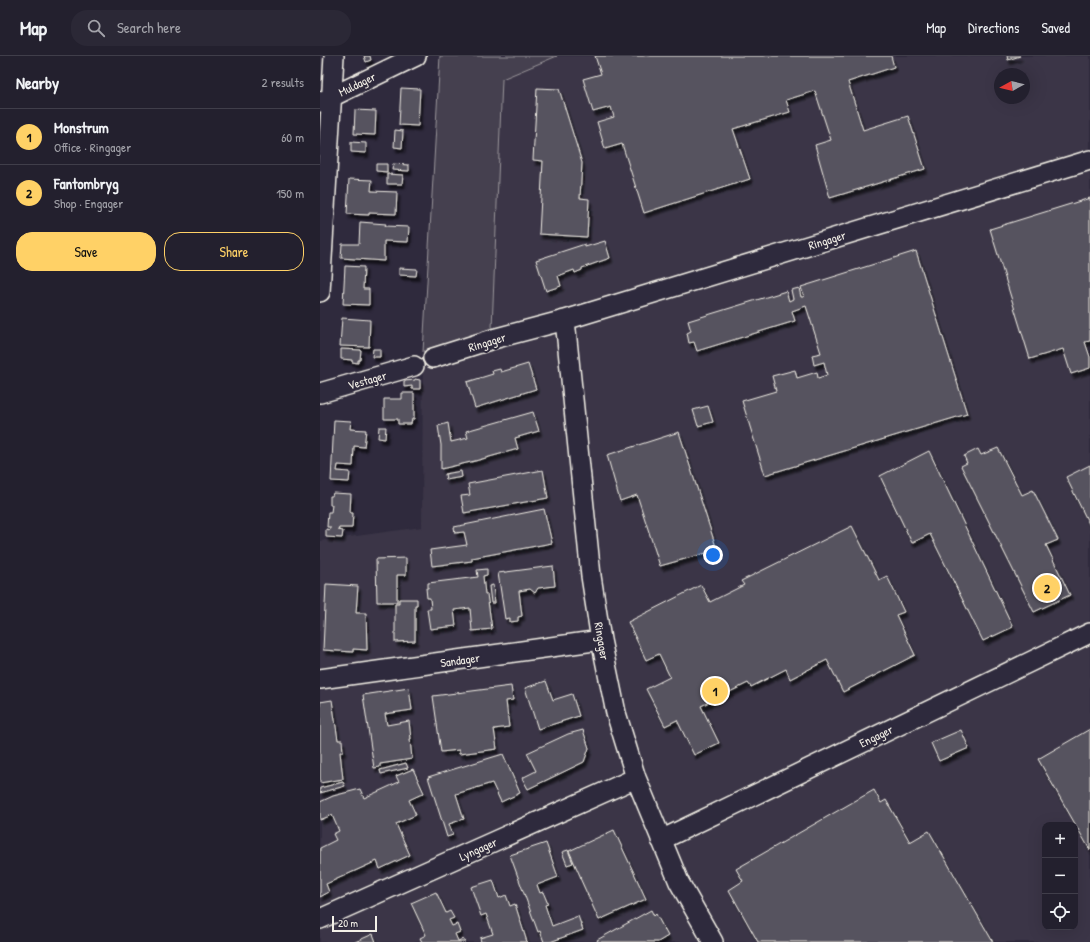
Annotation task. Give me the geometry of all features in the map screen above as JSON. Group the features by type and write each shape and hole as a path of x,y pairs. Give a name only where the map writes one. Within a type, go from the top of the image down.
{"street":[{"path":"320,292 326,100 334,56"},
{"name":"Muldager","path":"326,100 416,56"},
{"name":"Ringager","path":"433,358 493,339 564,320 1090,160"},
{"name":"Ringager","path":"564,320 591,576 601,640 616,713 636,778 661,840 683,890 713,942"},
{"name":"Vestager","path":"320,393 414,366"},
{"name":"Engager","path":"661,840 1090,632"},
{"name":"Sandager","path":"320,679 601,640"},
{"name":"Lyngager","path":"320,919 636,778"}],"shaded area":[{"path":"440,56 557,56 502,79 492,328 423,352"},
{"path":"557,56 1090,56 1090,942 320,942 320,541 422,527 423,352 492,328 502,79"}],"building":[{"path":"364,56 370,56 371,60 366,62"},
{"path":"595,56 891,56 894,67 848,82 863,130 908,116 925,169 830,198 815,145 831,140 815,91 786,100 790,112 733,129 750,179 644,213 622,144 605,149 597,122 614,117 611,107 593,112 583,79 601,74"},
{"path":"1007,56 1020,56 1008,60"},
{"path":"401,88 420,89 418,126 399,125"},
{"path":"537,88 559,89 582,163 580,198 589,199 587,237 539,234 543,161 533,160"},
{"path":"355,110 376,111 375,135 354,134"},
{"path":"395,130 403,131 402,148 394,147"},
{"path":"351,142 366,143 366,153 351,152"},
{"path":"376,164 387,164 387,172 376,171"},
{"path":"393,164 409,165 409,171 392,170"},
{"path":"387,174 403,175 402,184 387,184"},
{"path":"349,179 372,180 371,191 397,192 396,214 347,214"},
{"path":"1090,198 1090,341 1085,342 1090,357 1090,368 1071,374 1063,349 1030,359 990,229"},
{"path":"360,222 386,224 385,226 409,227 408,242 384,241 384,261 341,258 342,244 359,244"},
{"path":"605,241 610,258 582,268 582,270 575,273 574,270 558,276 561,286 546,291 536,260 585,244 585,247"},
{"path":"916,251 967,414 765,475 742,401 776,391 772,376 795,370 797,378 817,372 818,378 827,375 824,362 814,365 812,355 821,353 806,306 792,311 795,321 697,351 694,342 689,343 687,333 691,331 688,321 786,291 789,301 793,299 791,290 799,288 801,297 804,297 801,287"},
{"path":"345,266 364,267 363,289 369,289 369,305 343,304"},
{"path":"399,268 417,269 416,276 399,275"},
{"path":"342,318 370,320 369,347 340,346"},
{"path":"341,349 361,350 360,360 358,360 358,363 352,362 352,360 341,359"},
{"path":"373,349 380,349 380,357 372,357"},
{"path":"528,364 536,389 475,408 467,382 493,374 492,371 500,369 501,372"},
{"path":"415,379 420,380 420,389 412,389 412,386 404,387 404,381"},
{"path":"402,393 414,393 414,419 412,419 411,424 398,424 398,419 384,419 384,399 402,399"},
{"path":"708,406 713,422 698,426 693,410"},
{"path":"533,412 539,431 515,438 518,449 441,469 441,445 438,426 448,423 451,442 468,438 466,431"},
{"path":"334,420 351,421 350,429 366,430 364,447 354,446 353,466 338,465 337,471 350,472 349,482 331,481"},
{"path":"379,427 386,427 385,439 378,438"},
{"path":"679,432 717,550 660,566 637,495 620,501 607,455"},
{"path":"998,448 1022,495 1033,490 1058,540 1046,545 1070,595 1034,612 961,466 967,463 964,456 978,449 981,455"},
{"path":"929,451 1013,627 983,641 930,534 912,543 880,476"},
{"path":"1090,465 1090,526 1066,477"},
{"path":"543,470 548,498 464,513 461,496 470,495 468,484"},
{"path":"461,471 462,477 446,480 445,474"},
{"path":"333,493 351,494 350,513 353,513 352,528 339,528 338,530 343,531 342,538 326,537 326,529 330,530 330,527 327,527 328,512 331,512 332,505 330,505 330,496 332,496"},
{"path":"544,509 552,543 472,558 472,561 432,566 430,550 467,545 464,532 455,533 454,527"},
{"path":"852,526 879,580 887,576 904,612 896,615 915,655 843,692 827,660 790,679 786,669 751,687 748,683 701,706 719,743 694,755 677,720 665,726 646,689 670,677 659,654 646,660 628,622 701,585 710,602 744,585 741,581"},
{"path":"406,558 406,575 397,575 397,602 377,602 376,559"},
{"path":"553,566 555,586 538,588 535,593 530,589 519,591 522,616 518,617 518,621 510,622 510,618 505,619 498,573"},
{"path":"487,569 487,575 483,576 492,629 472,631 470,608 454,610 456,626 430,629 427,609 431,609 430,598 427,598 426,588 428,588 428,583 478,577 477,570"},
{"path":"326,584 358,586 356,613 366,613 367,650 353,649 353,652 323,650"},
{"path":"493,585 495,603 491,603 489,586"},
{"path":"399,599 417,599 417,605 415,605 415,641 395,642 395,604 399,604"},
{"path":"546,681 553,700 572,694 579,716 538,729 525,688"},
{"path":"511,686 513,700 506,701 509,727 494,729 497,749 459,754 459,750 441,752 433,696"},
{"path":"409,688 412,710 385,714 387,725 409,721 412,759 380,764 380,767 374,768 363,695"},
{"path":"332,700 338,740 342,740 343,752 340,752 343,779 320,783 320,702"},
{"path":"1090,729 1090,850 1078,829 1078,822 1074,822 1038,759"},
{"path":"583,730 589,748 584,762 528,789 522,778 536,771 527,753 568,734"},
{"path":"961,730 969,748 939,761 931,743"},
{"path":"503,754 520,793 501,802 492,783 456,794 464,819 449,824 453,835 447,837 428,777"},
{"path":"406,763 408,768 381,774 380,770"},
{"path":"413,769 424,793 409,800 416,815 396,824 410,855 380,869 377,861 326,884 329,892 320,897 320,848 336,840 333,834 339,831 332,815 320,820 320,802 333,796 360,789 364,798 399,782 396,776"},
{"path":"343,782 345,786 320,793 320,788"},
{"path":"874,790 881,803 886,800 910,842 929,831 993,942 758,942 729,890 743,881 736,869"},
{"path":"614,830 646,899 599,920 569,851"},
{"path":"546,843 558,877 537,885 540,893 543,892 548,904 545,905 552,926 578,916 583,930 550,942 544,942 540,931 538,932 510,855"},
{"path":"568,850 573,863 567,865 562,852"},
{"path":"493,880 499,898 506,895 510,906 515,904 527,942 481,942 480,938 493,934 486,914 481,916 471,887"},
{"path":"436,892 446,913 450,911 454,918 449,920 452,926 457,924 460,932 455,934 458,941 463,939 465,942 422,942 420,938 426,935 411,903"},
{"path":"651,910 654,916 656,914 668,936 658,942 598,942 597,940"},
{"path":"373,934 376,942 355,942"}],"place":[{"name":"Fantombryg","path":"1047,588"},
{"name":"Monstrum","path":"715,691"}]}
